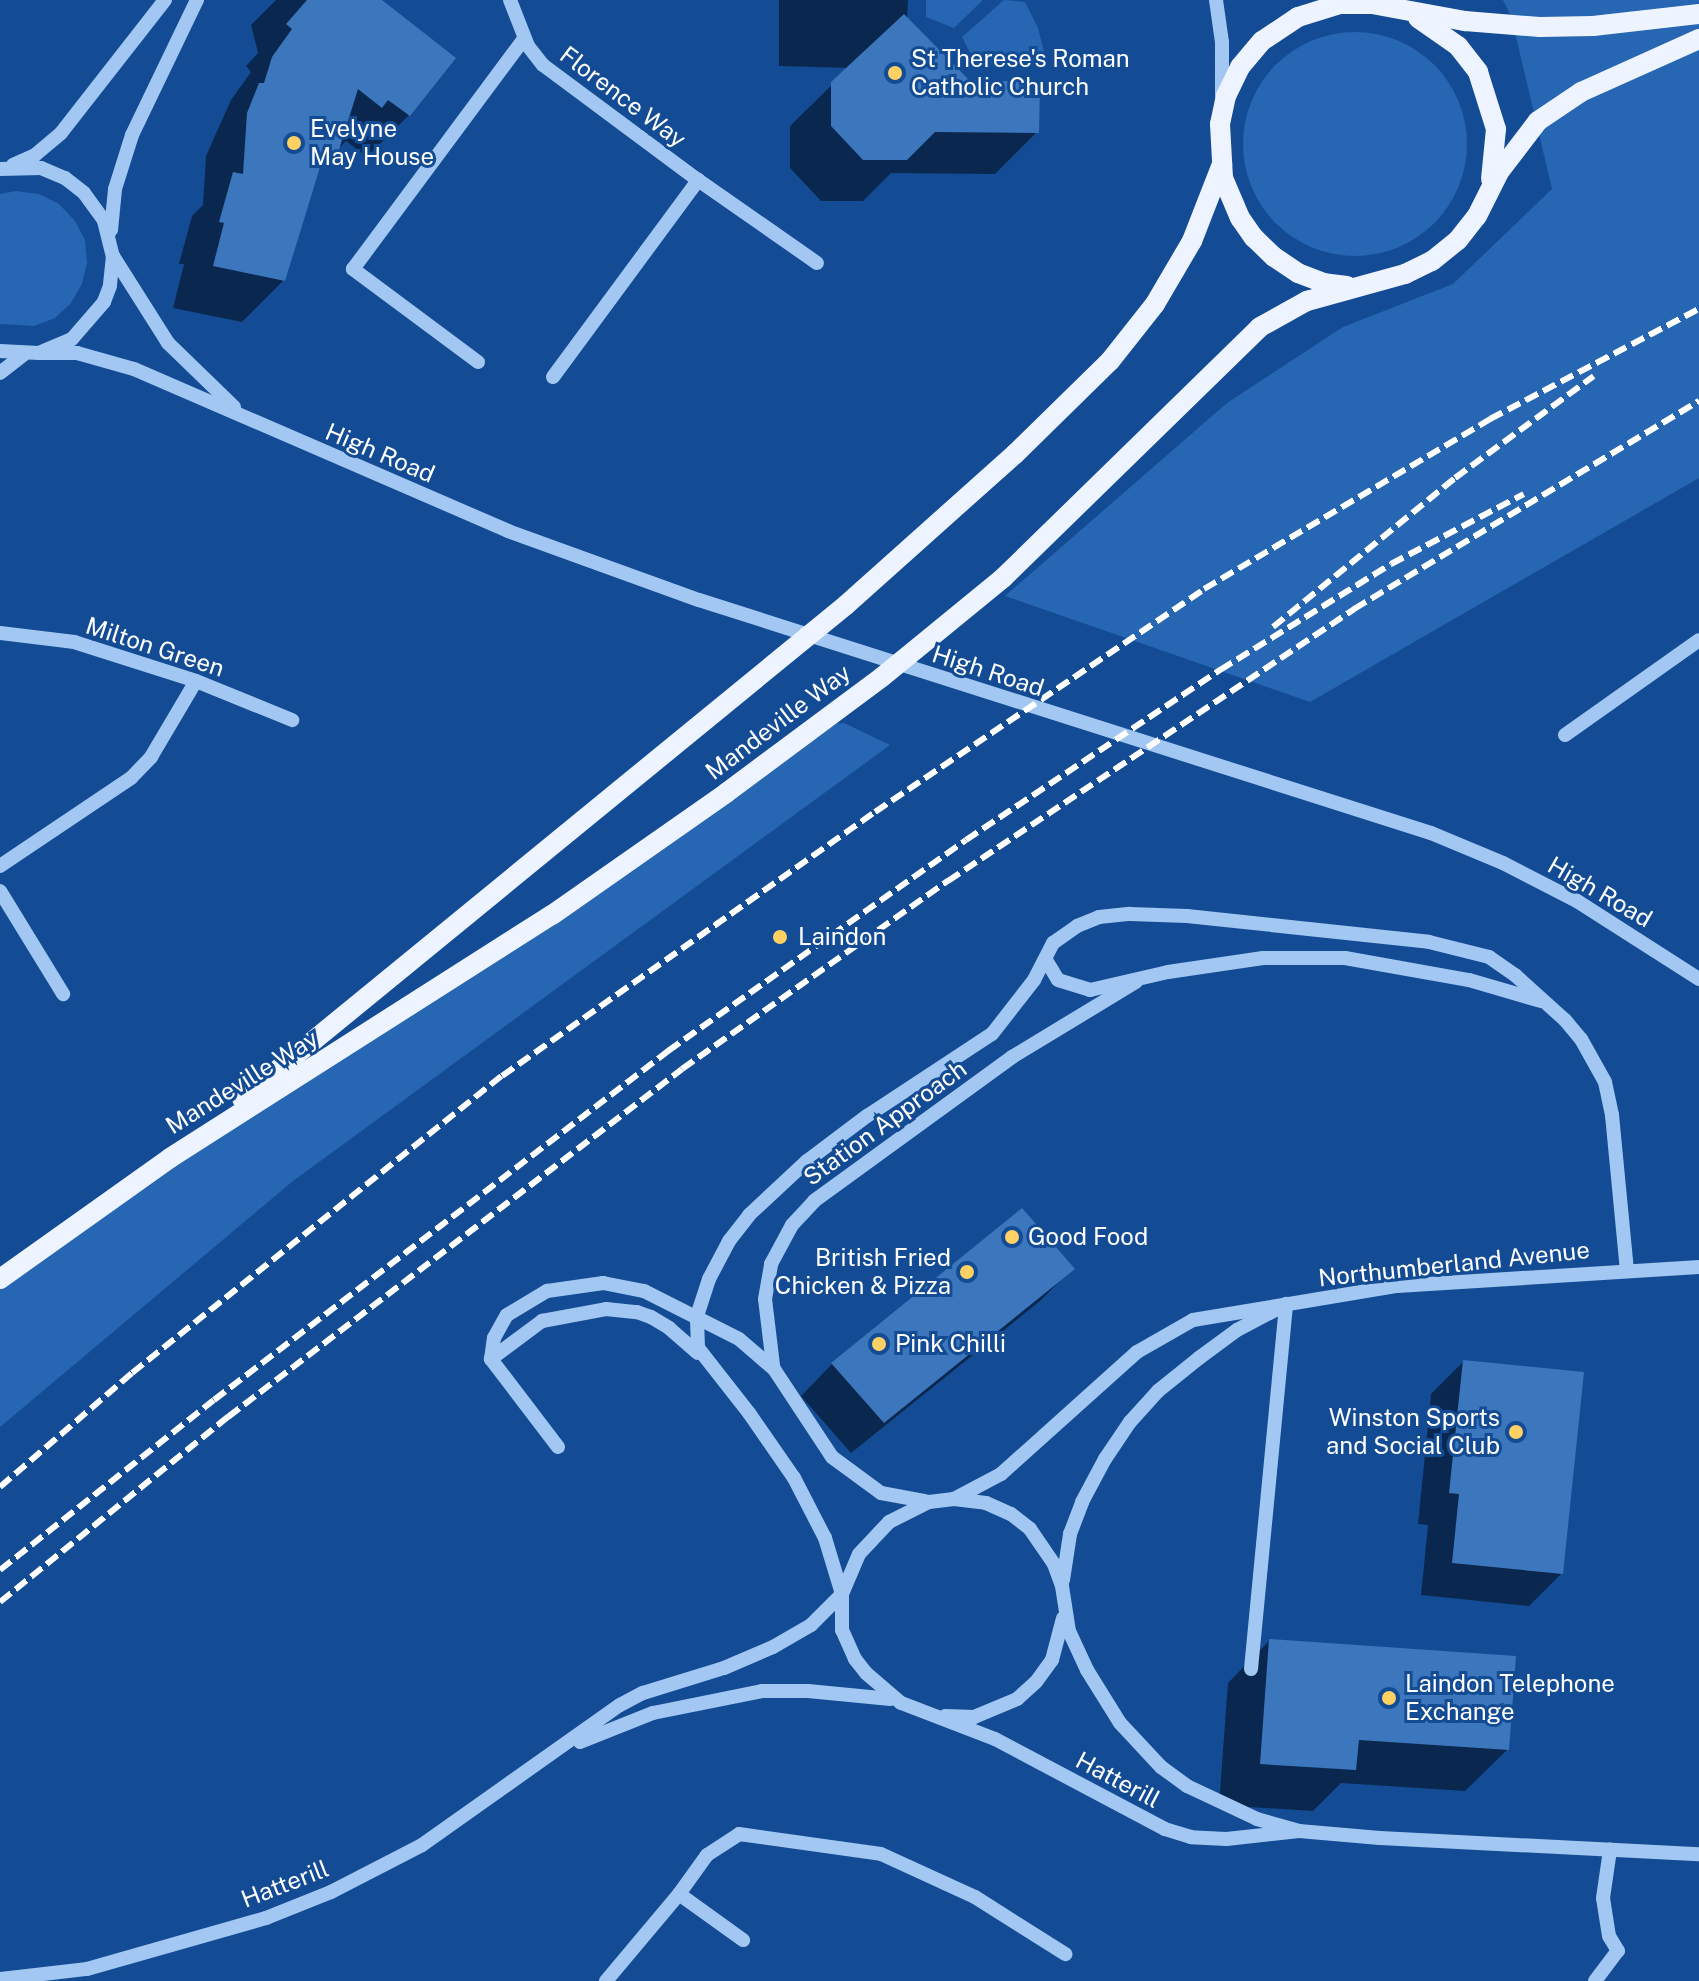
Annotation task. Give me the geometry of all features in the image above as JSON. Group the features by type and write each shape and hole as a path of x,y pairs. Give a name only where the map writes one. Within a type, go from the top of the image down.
{"main road":[{"name":"Mandeville Way","path":"1374,283 1324,283 1274,257 1254,238 1240,218 1223,178 1220,124 1226,96 1240,67 1262,41 1298,17 1340,4 1369,2 1502,26 1619,24 1699,14"},
{"name":"Mandeville Way","path":"1404,10 1433,25 1458,46 1478,72 1496,129 1489,190"},
{"name":"Mandeville Way","path":"0,1279 170,1158 565,906 882,677 1045,540 1217,365 1260,327 1307,301 1405,274 1449,247 1477,216 1489,190 1524,137 1551,111 1581,92 1699,39"},
{"name":"Mandeville Way","path":"170,1158 856,596 1003,465 1089,383 1155,304 1192,241 1222,164"}],"street":[{"path":"2,168 35,155 61,133 165,0"},
{"path":"0,373 32,353 72,339 95,315 110,286 115,189 125,154 153,87 197,0"},
{"name":"Florence Way","path":"510,0 533,55 558,78 817,263"},
{"path":"1216,0 1224,64 1220,124"},
{"path":"478,362 353,269 524,39"},
{"path":"2,168 41,168 65,178 90,200 111,238"},
{"name":"Florence Way","path":"553,377 698,180"},
{"name":"High Road","path":"113,256 168,343 201,378 253,422"},
{"name":"High Road","path":"0,351 64,351 109,360 508,531 772,624 1431,833 1503,863 1577,901 1699,979"},
{"name":"Milton Green","path":"0,633 74,642 196,681 292,720"},
{"path":"1565,735 1699,640"},
{"path":"0,866 131,778 151,757 196,681"},
{"path":"0,891 63,994"},
{"name":"Station Approach","path":"842,1594 825,1538 794,1478 749,1413 707,1362 695,1335 697,1316 709,1279 729,1241 749,1215 807,1161 867,1116 992,1034 1062,934 1099,917 1130,914 1187,916 1429,942 1489,957 1548,1004 1581,1039 1605,1082 1612,1115 1627,1270"},
{"name":"Station Approach","path":"1046,960 1058,980 1079,989 1136,982 1168,972 1263,958 1331,957 1409,967 1515,992 1548,1004"},
{"name":"Station Approach","path":"774,1369 765,1299 771,1264 792,1225 814,1201 1012,1057 1136,982"},
{"name":"Northumberland Avenue","path":"954,1499 1001,1474 1137,1352 1177,1327 1223,1312 1397,1286 1699,1267"},
{"path":"558,1447 491,1359 494,1338 507,1315 547,1291 578,1284 628,1287 697,1316"},
{"path":"1251,1669 1286,1304"},
{"name":"Northumberland Avenue","path":"1062,1586 1070,1534 1082,1502 1105,1459 1130,1422 1158,1391 1199,1358 1237,1330 1286,1304"},
{"path":"491,1359 542,1321 606,1309 651,1317 687,1341 707,1362"},
{"name":"Station Approach","path":"697,1316 739,1339 774,1369 832,1457 855,1477 881,1493 929,1502"},
{"name":"Hatterill","path":"0,1979 89,1975 266,1918 331,1892 422,1845 620,1705 643,1693 724,1668 773,1647 811,1625 842,1594 859,1554 872,1537 909,1509 929,1502 954,1499 986,1503 1011,1514 1045,1547 1062,1586 1069,1631 1102,1696 1120,1723 1161,1767 1220,1804 1299,1831"},
{"name":"Hatterill","path":"842,1594 842,1630 855,1659 881,1689 901,1703"},
{"name":"Hatterill","path":"926,1713 974,1717 1017,1699 1036,1682 1052,1660 1064,1610"},
{"name":"Hatterill","path":"554,1754 653,1713 762,1691 808,1691 889,1699 901,1703 995,1739 1165,1829 1191,1837 1226,1839 1299,1831 1699,1854"},
{"path":"606,1981 679,1894 707,1855 739,1834 881,1854 975,1897 1065,1954"},
{"path":"1595,1981 1618,1951 1609,1936 1603,1898 1610,1850"},
{"path":"679,1894 743,1940"}],"shaded area":[{"path":"926,0 983,0 954,28 926,17"},
{"path":"1004,0 1025,2 1038,28 1047,64 976,64 962,37"},
{"path":"1503,0 1699,0 1699,478 1310,702 1005,596 1227,403 1343,327 1453,284 1552,189 1511,16"},
{"path":"1355,32 1398,41 1434,65 1458,101 1467,144 1458,187 1434,223 1398,247 1355,256 1312,247 1276,223 1252,187 1243,144 1252,101 1276,65 1312,41"},
{"path":"16,191 39,194 59,204 75,221 85,240 87,263 82,284 71,303 55,318 34,326 0,324 0,194"},
{"path":"844,723 890,745 293,1181 0,1427 0,1279 817,725"}],"building":[{"name":"Evelyne May House","path":"307,0 382,0 456,58 410,116 388,100 382,108 358,89 338,153 325,151 285,281 213,266 224,223 219,222 233,172 243,174 247,113 259,83 264,83 272,57 292,29 286,24"},
{"name":"St Therese's Roman Catholic Church","path":"904,14 969,80 1040,82 1039,133 935,132 907,160 863,160 831,126 831,82"},
{"path":"1022,1208 1075,1269 884,1423 831,1363"},
{"name":"Winston Sports and Social Club","path":"1463,1360 1584,1372 1563,1574 1452,1563 1459,1494 1449,1493"},
{"name":"Laindon Telephone Exchange","path":"1269,1639 1516,1656 1509,1750 1359,1740 1356,1770 1260,1764"}],"railway":[{"path":"0,1487 132,1373 502,1076 875,812 1204,589 1490,419 1699,309"},
{"path":"1273,627 1455,478 1594,376"},
{"path":"0,1602 228,1417 682,1069 948,881 1354,609 1699,401"},
{"path":"0,1570 214,1400 668,1051 966,840 1220,670 1391,564 1524,494"}],"place":[{"name":"St Therese's Roman Catholic Church","path":"895,73"},
{"name":"Evelyne May House","path":"294,143"},
{"name":"Laindon","path":"780,937"},
{"name":"Good Food","path":"1012,1237"},
{"name":"British Fried Chicken & Pizza","path":"967,1272"},
{"name":"Pink Chilli","path":"879,1344"},
{"name":"Winston Sports and Social Club","path":"1516,1432"},
{"name":"Laindon Telephone Exchange","path":"1389,1698"}]}
